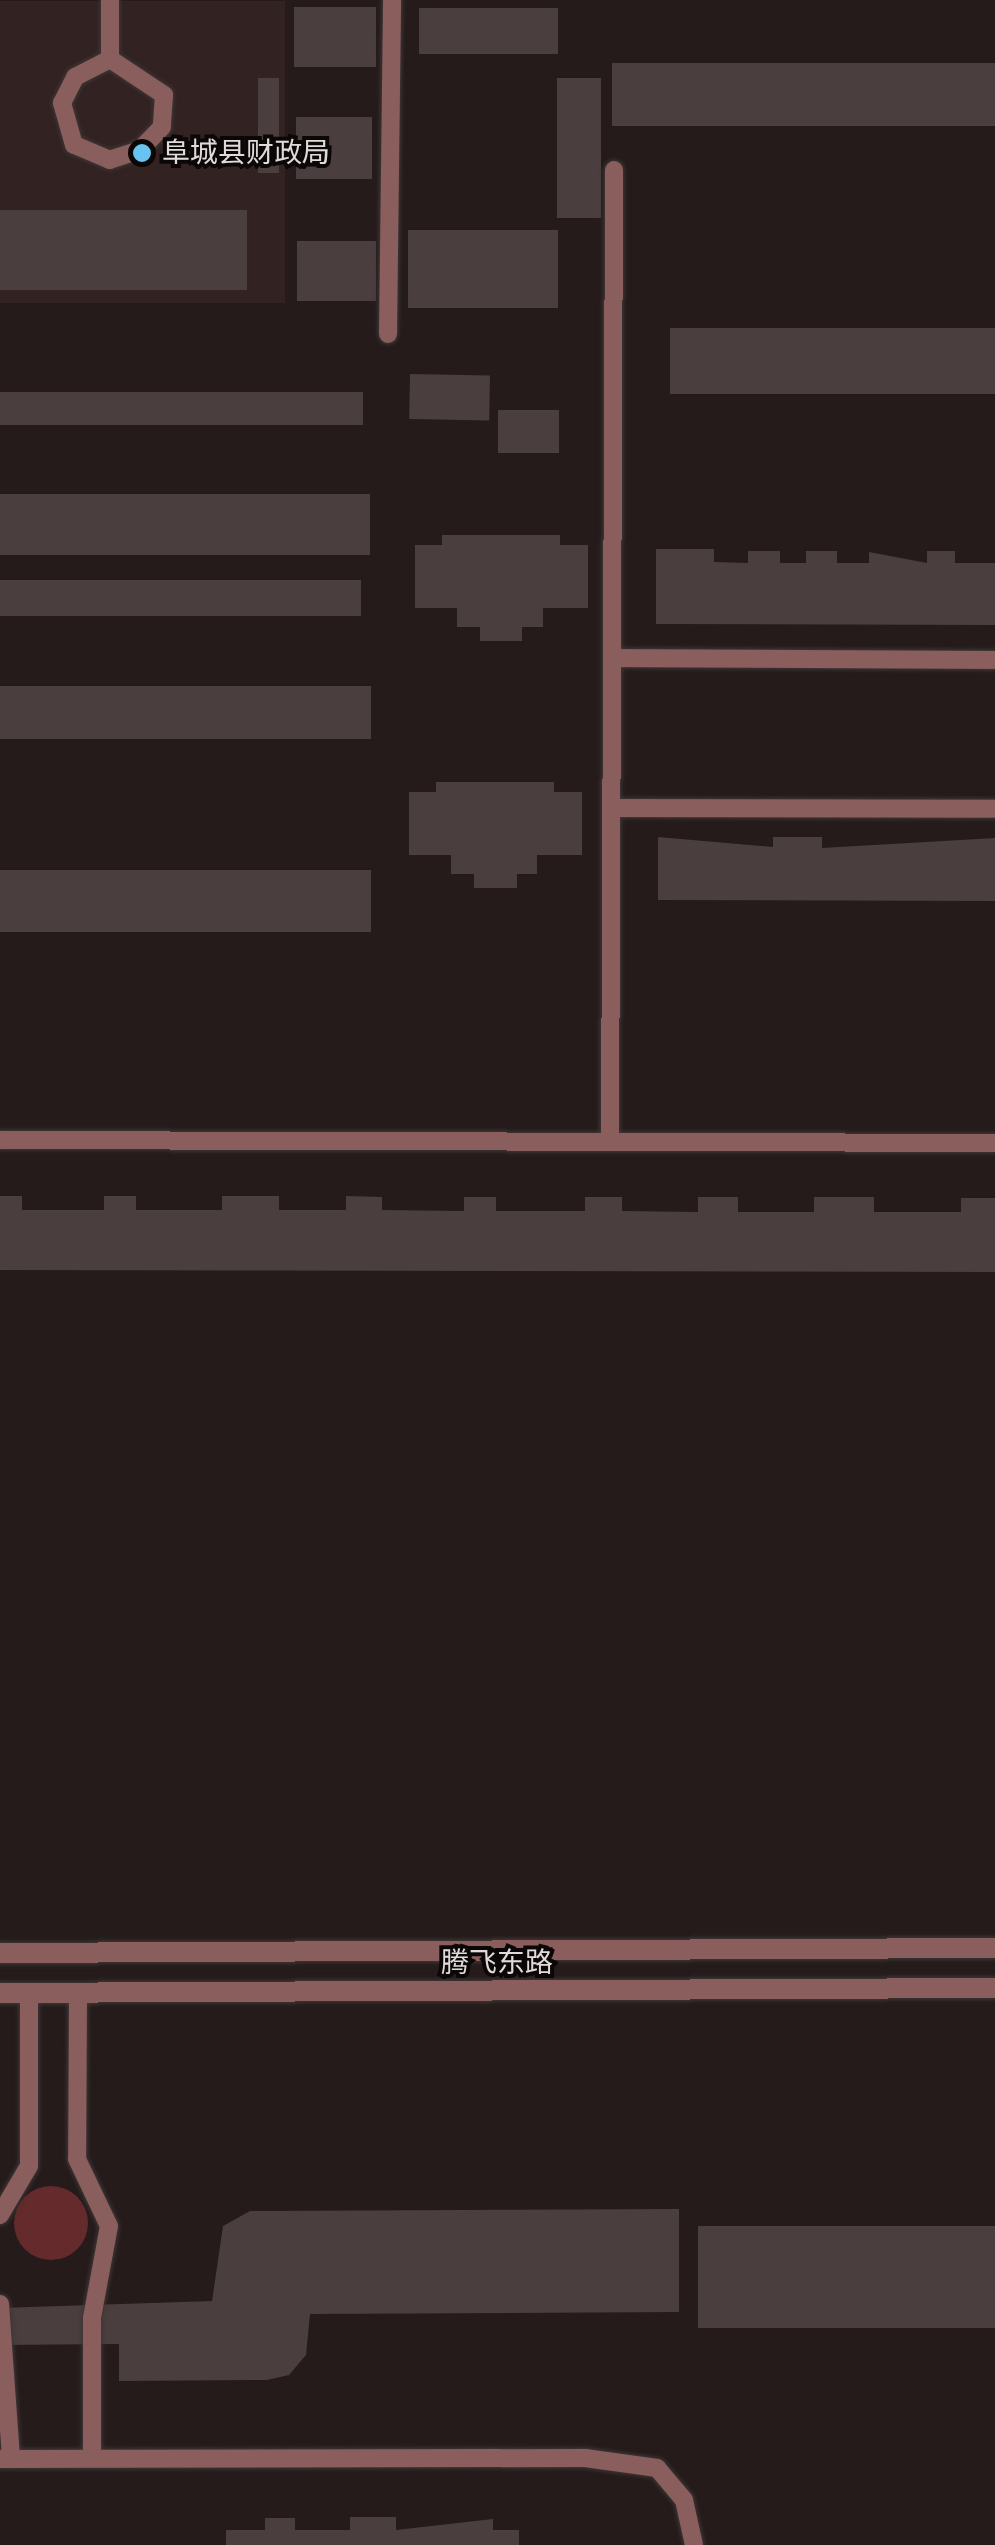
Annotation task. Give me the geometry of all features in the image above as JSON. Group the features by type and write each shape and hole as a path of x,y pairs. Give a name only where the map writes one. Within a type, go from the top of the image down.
{"street":[{"name":"腾飞东路","path":"0,1953 995,1948"},
{"name":"腾飞东路","path":"0,1994 995,1988"}],"lane":[{"path":"110,0 110,59"},
{"path":"388,334 392,0"},
{"path":"110,59 164,95 162,127 140,150 110,160 74,144 62,102 76,77 110,59"},
{"path":"610,1142 614,170"},
{"path":"612,658 995,660"},
{"path":"611,808 995,809"},
{"path":"0,1140 995,1143"},
{"path":"78,1993 78,2160 109,2226 92,2318 92,2458"},
{"path":"0,2215 29,2166 29,1994"},
{"path":"0,2304 5,2459 585,2458 657,2468 684,2500 694,2545"}],"shaded area":[{"name":"阜城县财政局","path":"0,1 285,1 285,303 0,303"},
{"path":"51,2186 77,2197 88,2223 77,2249 51,2260 25,2249 14,2223 25,2197"}],"building":[{"path":"294,7 376,7 376,67 294,67"},
{"path":"419,8 558,8 558,54 419,54"},
{"path":"612,63 995,63 995,126 612,126"},
{"path":"258,78 279,78 279,173 258,173"},
{"path":"557,78 601,78 601,218 557,218"},
{"path":"296,117 372,117 372,179 296,179"},
{"path":"0,210 247,210 247,290 0,290"},
{"path":"408,230 558,230 558,308 408,308"},
{"path":"297,241 376,241 376,301 297,301"},
{"path":"670,328 995,328 995,394 670,394"},
{"path":"410,374 490,375 489,420 409,419"},
{"path":"0,392 363,392 363,425 0,425"},
{"path":"498,410 559,410 559,453 498,453"},
{"path":"0,494 370,494 370,555 0,555"},
{"path":"442,535 560,535 560,545 588,545 588,608 543,608 543,627 522,627 522,641 480,641 480,627 457,627 457,608 415,608 415,545 442,545"},
{"path":"656,549 714,549 714,562 748,563 748,551 780,551 780,563 806,563 806,551 837,551 837,563 869,563 869,552 927,563 927,551 955,551 955,563 995,563 995,625 656,624"},
{"path":"0,580 361,580 361,616 0,616"},
{"path":"0,686 371,686 371,739 0,739"},
{"path":"436,782 554,782 554,792 582,792 582,855 537,855 537,874 517,874 517,888 474,888 474,874 451,874 451,855 409,855 409,792 436,792"},
{"path":"658,837 773,847 773,837 822,837 822,848 995,838 995,901 658,900"},
{"path":"0,870 371,870 371,932 0,932"},
{"path":"0,1196 22,1196 22,1210 104,1210 104,1196 136,1196 136,1210 222,1210 222,1196 279,1196 279,1210 346,1210 346,1196 382,1197 382,1210 464,1211 464,1197 496,1197 496,1211 585,1211 585,1197 622,1197 622,1211 698,1212 698,1197 738,1197 738,1212 814,1212 814,1197 874,1197 874,1212 961,1212 961,1198 995,1198 995,1272 0,1270"},
{"path":"679,2209 679,2312 310,2314 306,2355 289,2375 267,2380 119,2381 119,2344 0,2345 0,2308 212,2301 223,2226 250,2211"},
{"path":"698,2226 995,2226 995,2328 698,2328"},
{"path":"350,2517 396,2517 396,2530 493,2519 493,2530 519,2530 519,2545 226,2545 226,2530 265,2530 265,2518 295,2518 295,2530 350,2530"}],"place":[{"name":"阜城县财政局","path":"142,153"}]}
